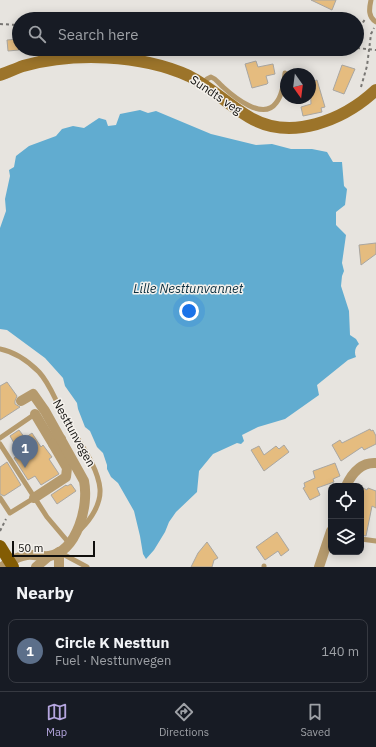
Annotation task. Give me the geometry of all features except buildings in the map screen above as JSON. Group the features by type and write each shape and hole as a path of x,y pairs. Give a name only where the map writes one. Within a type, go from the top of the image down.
{"main road":[{"path":"0,546 8,565"}],"street":[{"name":"Sundts veg","path":"0,75 23,66 81,58 111,58 144,62 189,76 203,84 250,118 264,124 296,128 313,126 341,114 357,106 376,90"},
{"path":"21,401 33,394 45,411 68,468 66,477 34,498"},
{"path":"35,414 80,471 86,491 80,521 72,540 59,552 49,556 36,567"},
{"path":"348,483 355,471 362,466 376,463"},
{"path":"319,567 328,542"},
{"path":"59,552 59,567"},
{"path":"8,565 27,555 49,556"}],"lane":[{"path":"371,0 369,14 376,23"},
{"path":"203,84 207,79 211,77 215,78 221,86 238,99 253,108 264,110 271,108 277,102 280,94"},
{"name":"Nesttunvegen","path":"0,349 25,359 40,373 50,388 95,472 100,488 98,503 87,522 72,540"},
{"path":"0,438 35,414"},
{"path":"0,444 47,517 72,540"},
{"path":"0,498 10,513 34,498"},
{"path":"364,539 376,541"},
{"path":"59,552 87,567"}],"path":[{"path":"364,22 369,14"},
{"path":"361,87 367,66 371,34 376,23"},
{"path":"0,24 12,25"},
{"path":"364,48 376,50"},
{"path":"0,531 10,513"}],"water":[{"name":"Lille Nesttunvannet","path":"140,110 148,113 156,111 211,134 256,145 272,144 291,149 312,149 327,152 333,162 342,162 344,186 347,189 345,205 336,212 336,225 346,235 342,263 344,271 341,286 349,311 350,335 356,339 359,344 355,350 356,357 348,360 317,385 319,395 285,419 258,427 242,435 244,441 241,444 237,443 213,454 199,471 197,492 176,512 154,550 146,559 143,554 134,511 118,483 111,477 107,469 103,453 97,447 90,431 85,427 77,403 65,386 63,378 45,358 7,330 0,329 0,228 6,211 5,199 10,176 9,170 14,167 16,156 29,146 56,136 62,129 73,126 84,128 99,118 106,120 108,126 116,125 120,114"}],"place":[{"name":"Circle K Nesttun","path":"25,468"}]}
